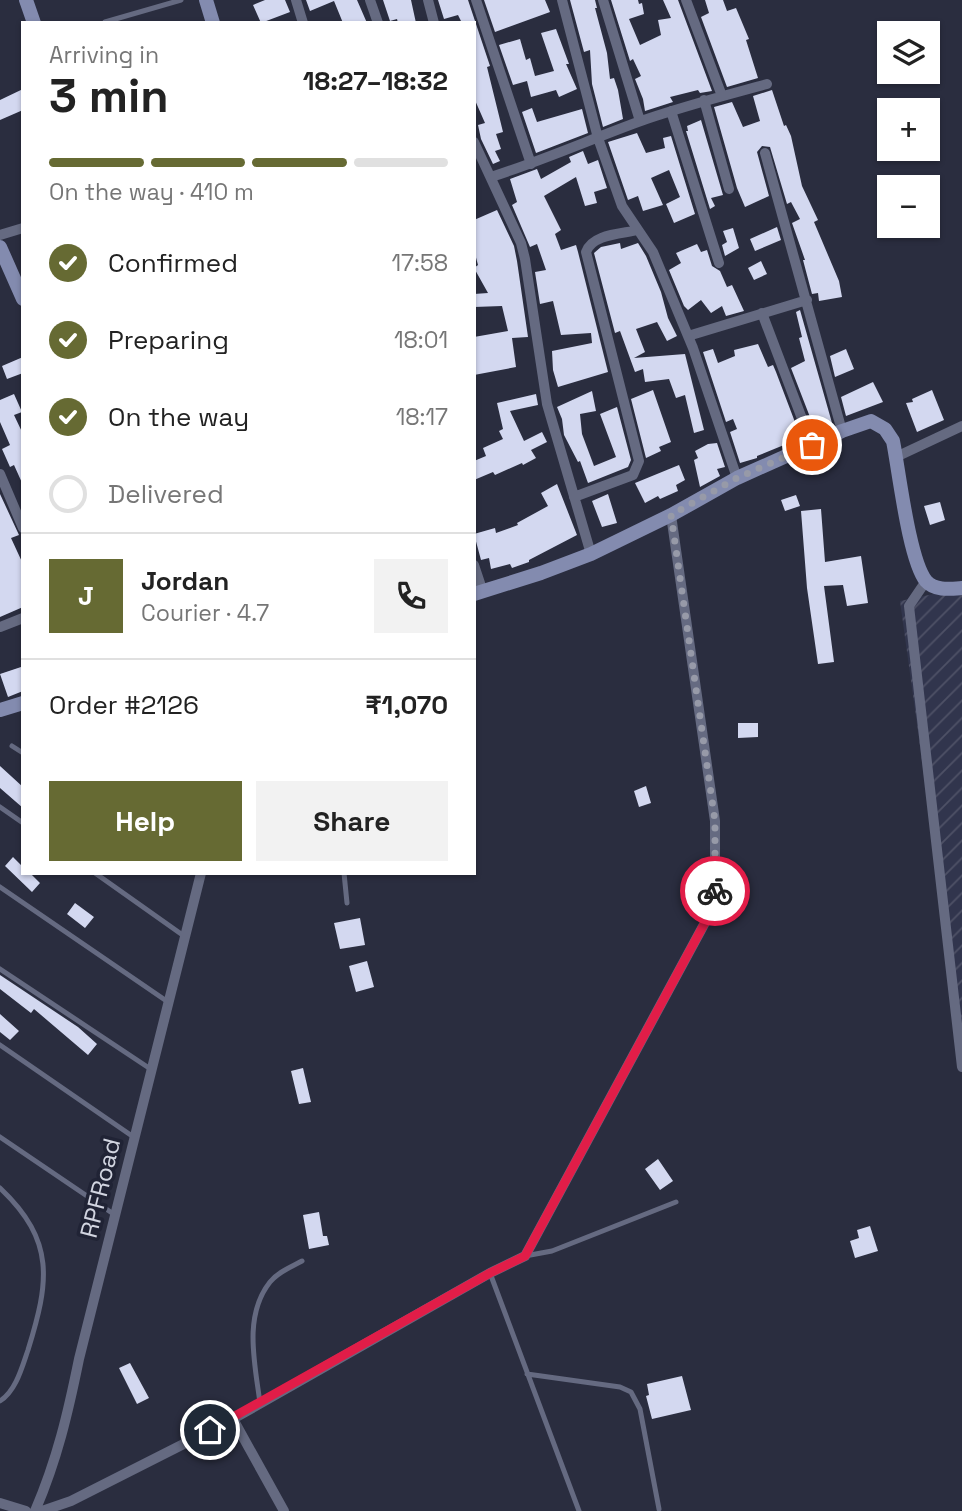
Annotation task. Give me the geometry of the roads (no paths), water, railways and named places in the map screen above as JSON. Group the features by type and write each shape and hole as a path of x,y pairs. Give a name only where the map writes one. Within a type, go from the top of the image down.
{"main road":[{"path":"26,0 33,21"},
{"path":"206,0 212,21"},
{"path":"0,247 21,294"},
{"path":"479,593 591,554 671,515 737,478 842,431 871,421 885,429 893,441 914,554 926,581 941,590 962,587"},
{"path":"0,708 21,703"}],"street":[{"path":"296,0 302,21"},
{"path":"370,0 377,21"},
{"path":"428,0 433,21"},
{"path":"477,0 531,164"},
{"path":"562,0 598,138 622,206 653,252 688,336 737,478"},
{"path":"603,0 640,121"},
{"path":"686,0 722,96"},
{"path":"491,177 640,121 704,100 767,84"},
{"path":"704,100 729,189"},
{"path":"671,111 719,263"},
{"path":"476,146 525,258 547,404 591,554"},
{"path":"765,153 842,431"},
{"path":"0,235 21,229"},
{"path":"574,497 633,475 639,461 586,252 589,244 595,240 638,230"},
{"path":"688,336 807,300"},
{"path":"761,313 812,445"},
{"path":"896,457 962,426"},
{"path":"0,474 21,523"},
{"path":"42,1511 71,1501 233,1419 490,1273 525,1256 715,904 715,821 671,515"},
{"path":"926,581 909,606 962,1067"},
{"path":"0,627 21,619"},
{"name":"RPFRoad","path":"35,1511 50,1477 63,1434 79,1359 200,875"},
{"path":"233,1419 284,1511"},
{"path":"0,1503 26,1511"}],"lane":[{"path":"108,21 181,0"},
{"path":"12,746 21,752"},
{"path":"0,807 21,822"},
{"path":"98,875 185,937"},
{"path":"344,875 347,903"},
{"path":"0,887 169,1002"},
{"path":"0,968 152,1070"},
{"path":"0,1045 135,1138"},
{"path":"0,1137 115,1215"},
{"path":"0,1188 20,1208 34,1232 43,1256 45,1282 41,1309 22,1368 6,1398 0,1401"},
{"path":"525,1256 552,1251 676,1202"},
{"path":"260,1403 253,1349 254,1323 260,1301 270,1282 302,1261"},
{"path":"490,1273 579,1511"},
{"path":"527,1374 620,1387 631,1392 640,1409 659,1509"}]}
